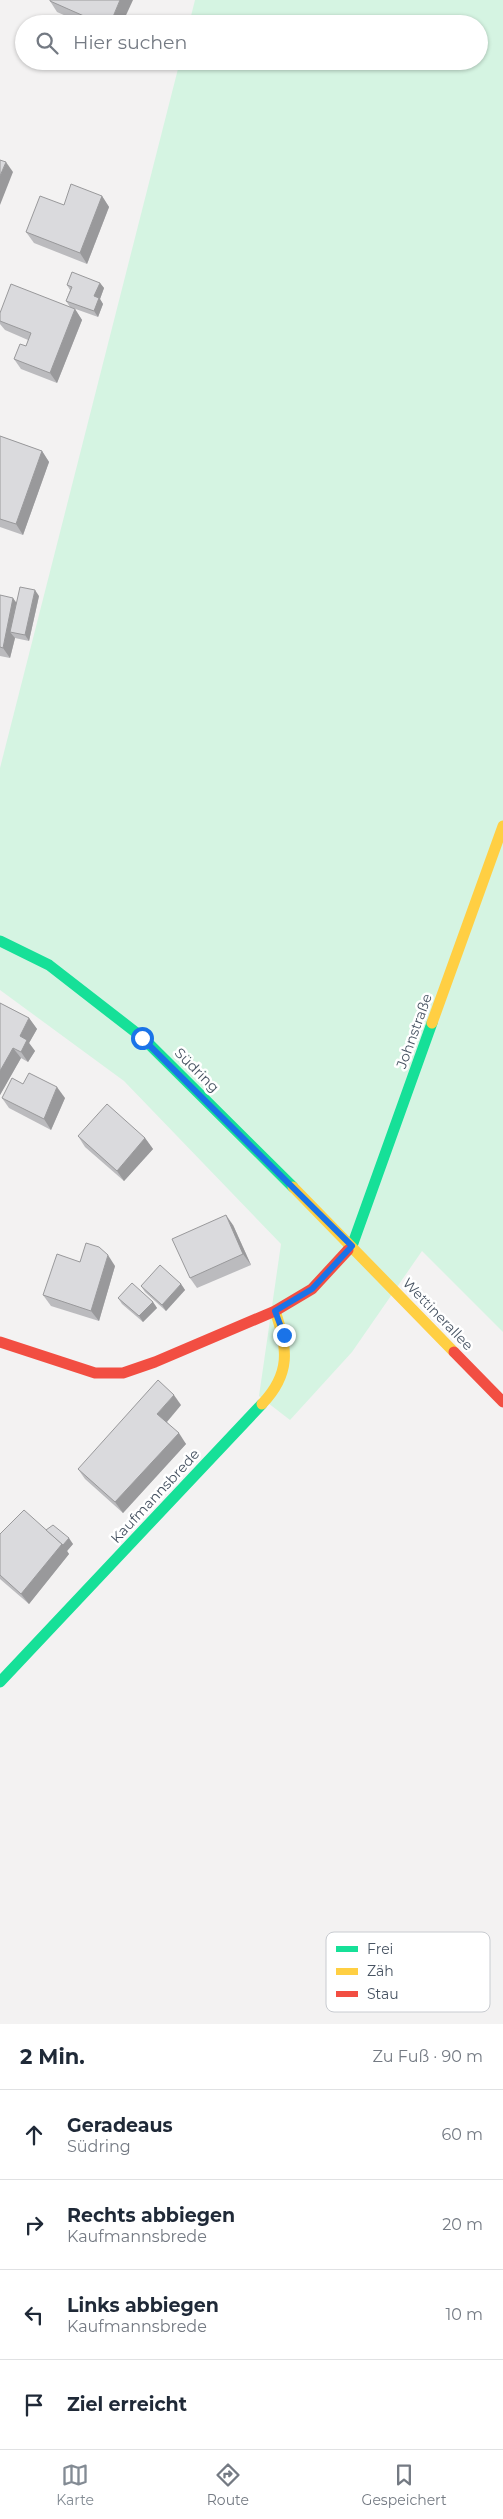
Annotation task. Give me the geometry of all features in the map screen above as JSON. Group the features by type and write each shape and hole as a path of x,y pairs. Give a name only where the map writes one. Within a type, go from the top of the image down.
{"street":[{"name":"Johnstraße","path":"352,1246 503,826"},
{"name":"Südring","path":"0,941 49,965 142,1038 352,1246"},
{"path":"0,1342 95,1373 123,1373 156,1362 240,1324 275,1311 312,1289 352,1246"},
{"name":"Wettinerallee","path":"352,1246 503,1402"},
{"name":"Kaufmannsbrede","path":"0,1682 268,1398 280,1381 288,1358 284,1335 275,1311"}],"green space":[{"path":"195,0 503,0 503,1332 422,1251 352,1352 290,1420 259,1396 281,1244 124,1081 0,990 0,768 178,70 488,70 488,15 191,15"}],"building":[{"path":"120,0 114,15 82,15 50,1"},
{"path":"0,160 6,162 0,176"},
{"path":"71,184 102,196 80,253 26,232 40,196 64,205"},
{"path":"72,272 100,283 94,296 99,298 94,311 66,301 72,287 67,285"},
{"path":"11,284 75,309 50,373 14,359 20,344 26,346 31,333 0,321 0,313"},
{"path":"0,436 42,451 16,524 0,519"},
{"path":"20,587 35,590 25,635 10,632"},
{"path":"0,595 13,598 3,648 0,647"},
{"path":"0,1003 29,1018 20,1036 27,1040 21,1052 13,1048 0,1071"},
{"path":"29,1073 57,1087 44,1119 2,1098 12,1078 23,1084"},
{"path":"107,1104 145,1138 117,1171 78,1136"},
{"path":"226,1215 243,1254 190,1278 172,1239"},
{"path":"86,1243 99,1247 108,1255 91,1311 43,1295 57,1254 80,1262"},
{"path":"160,1265 181,1284 162,1305 141,1286"},
{"path":"132,1283 153,1302 139,1316 118,1298"},
{"path":"158,1380 174,1395 157,1414 179,1433 115,1502 78,1469"},
{"path":"24,1510 62,1544 21,1594 0,1575 0,1534"},
{"path":"53,1525 69,1538 63,1545 46,1530"}],"traffic: fast":[{"path":"0,941 49,965 143,1038 293,1187"},
{"path":"348,1250 352,1246 432,1023"},
{"path":"0,1682 262,1404"}],"traffic: slow":[{"path":"432,1023 503,826"},
{"path":"293,1187 454,1352"},
{"path":"262,1404 278,1382 284,1360 283,1337 275,1311"}],"traffic: jam":[{"path":"0,1342 95,1373 123,1373 155,1362 275,1311 312,1289 348,1250"},
{"path":"454,1352 503,1402"}],"route":[{"path":"142,1038 352,1246 312,1289 275,1311 284,1335"}]}
